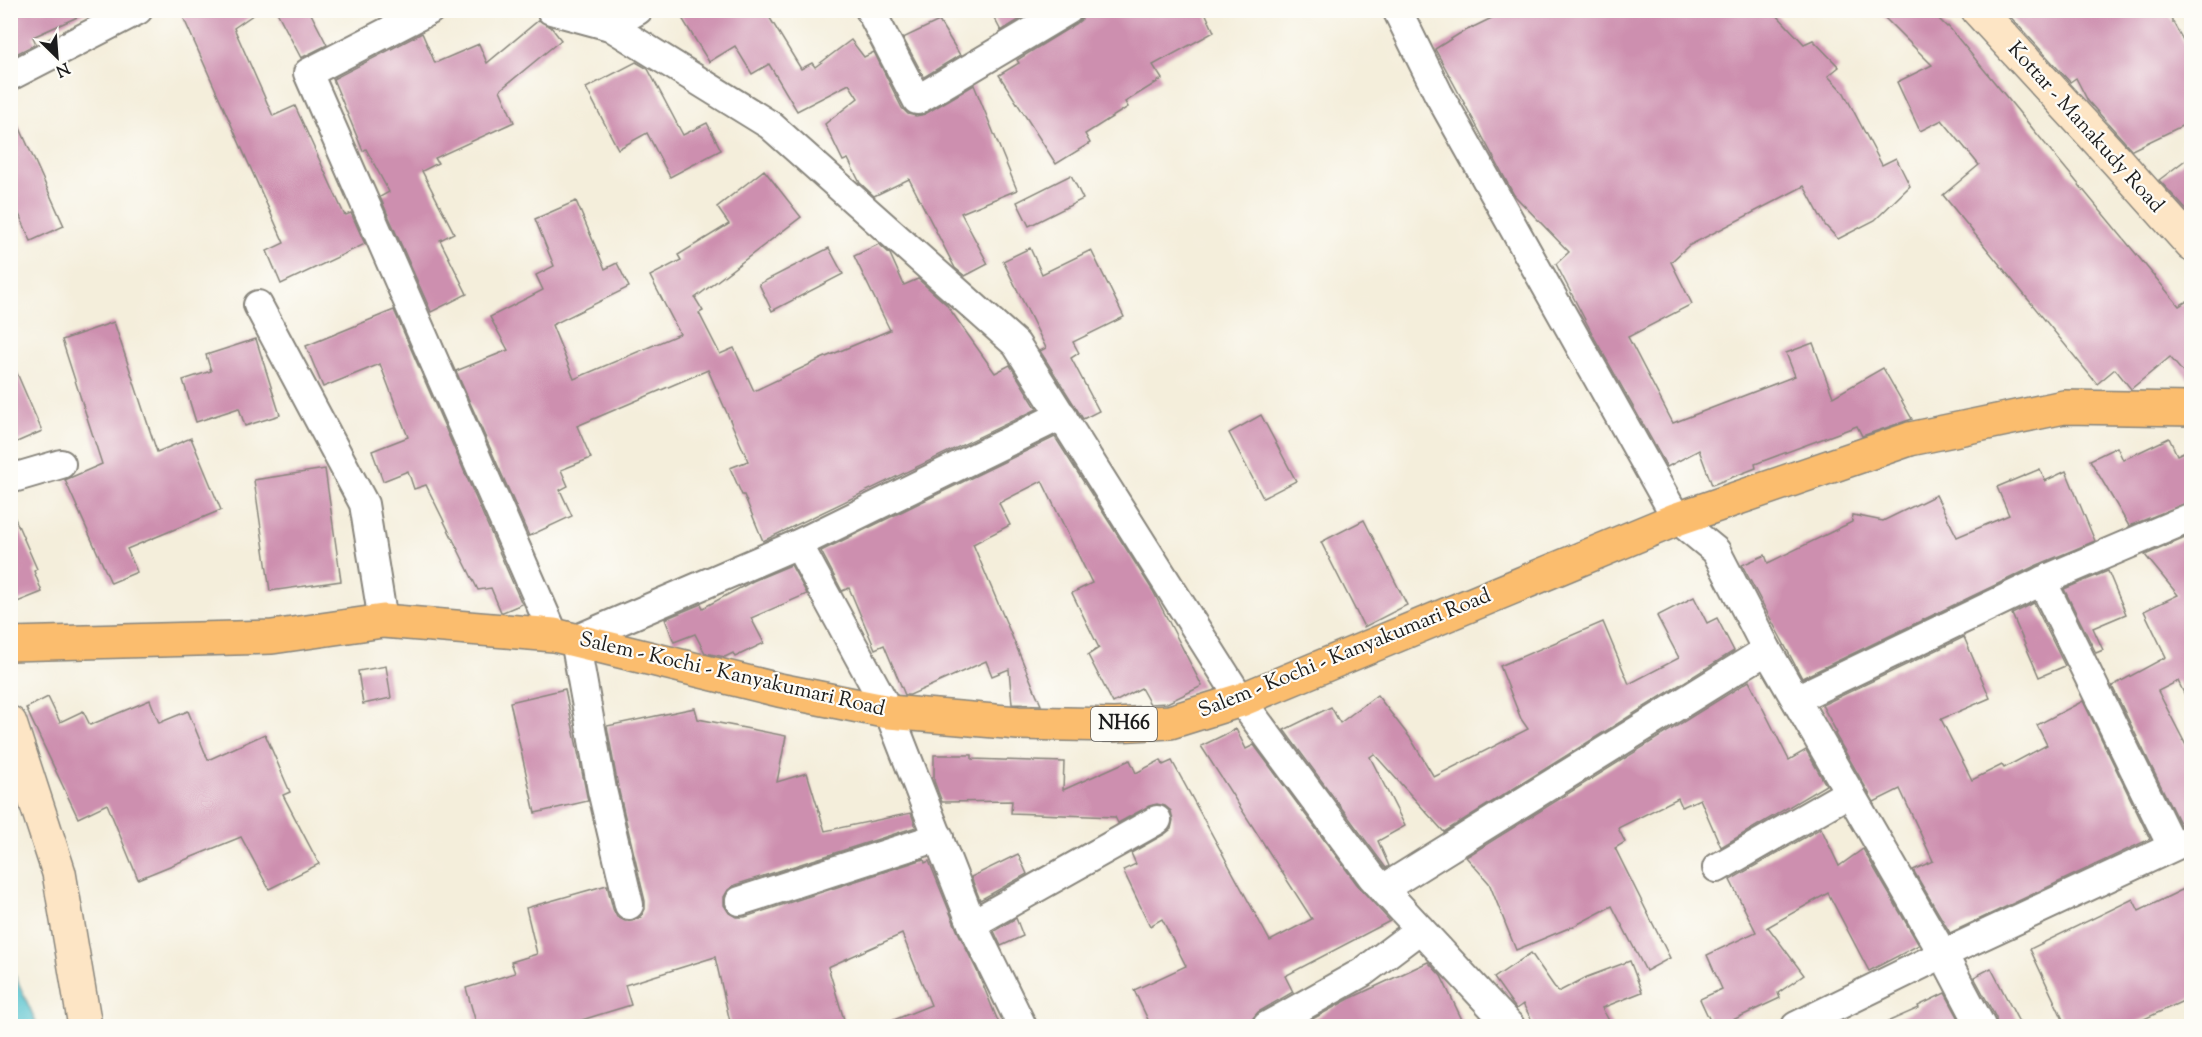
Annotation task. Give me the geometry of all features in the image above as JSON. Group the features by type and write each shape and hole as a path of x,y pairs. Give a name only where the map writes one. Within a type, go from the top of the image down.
{"highway":[{"name":"Salem - Kochi - Kanyakumari Road","path":"10,644 272,637 383,621 565,638 779,690 889,712 1018,723 1170,722 1241,700 1677,519 1921,437 2064,407 2192,409"}],"main road":[{"name":"Kottar - Manakudy Road","path":"1977,10 2192,245"},
{"path":"10,723 58,873 85,1026"}],"street":[{"path":"10,76 138,10"},
{"path":"430,10 413,21 308,73 565,638 629,905"},
{"path":"551,10 610,26 770,125 1017,344 1241,700 1372,877 1510,1026"},
{"path":"610,26 638,10"},
{"path":"870,10 917,100 1068,10"},
{"path":"1396,10 1438,93 1677,519 1716,551 1767,650 1850,792 1981,1026"},
{"path":"258,305 364,504 383,621"},
{"path":"565,638 798,544 1062,415"},
{"path":"10,479 61,464"},
{"path":"1796,699 2042,581 2192,517"},
{"path":"798,544 889,712 972,924 1022,1026"},
{"path":"1796,1026 1942,954 2182,842 2042,581"},
{"path":"1383,889 1767,650"},
{"path":"1718,868 1850,792"},
{"path":"972,924 1157,820"},
{"path":"741,900 939,837"},
{"path":"1267,1026 1363,972 1420,929"}],"water":[{"path":"11,967 38,1026 11,1026"}],"building":[{"path":"10,10 93,10 33,37 36,44 10,57"},
{"path":"180,10 260,10 234,28 273,116 295,106 344,214 351,213 365,244 281,284 267,251 284,243"},
{"path":"276,10 309,10 327,45 301,58"},
{"path":"677,10 765,10 801,69 812,63 815,67 851,40 864,57 874,52 902,108 908,114 916,116 925,114 974,85 1017,190 961,213 988,264 965,276 955,268 909,179 874,196 860,183 848,159 843,161 825,124 858,98 849,84 797,111 769,64 752,74 735,46 709,62"},
{"path":"990,10 1035,10 1001,31"},
{"path":"1084,10 1204,10 1214,32 1153,65 1162,79 1125,102 1128,107 1085,134 1090,143 1056,164 999,75 1019,63 1017,60 1076,24 1082,19"},
{"path":"1508,10 1772,10 1804,44 1813,40 1839,67 1828,76 1844,93 1882,165 1896,158 1910,186 1875,220 1838,239 1825,225 1804,186 1688,246 1671,262 1692,304 1628,337 1673,423 1795,376 1786,353 1813,343 1833,397 1883,368 1912,419 1862,436 1857,426 1755,464 1756,468 1712,485 1699,450 1667,467 1556,264 1569,252 1514,195 1435,49 1459,34"},
{"path":"1877,10 1930,10 1948,26 2179,306 2192,298 2192,383 2170,357 2131,389 2115,369 2097,384 1943,195 1979,165 1942,120 1920,131 1897,82 1932,65"},
{"path":"2004,10 2166,10 2192,56 2192,121 2132,150 2088,101 2076,78 2070,82"},
{"path":"539,20 551,27 561,40 500,90 514,122 435,158 438,163 422,171 454,233 440,240 467,294 431,312 380,197 389,192 366,149 363,151 333,79 422,33 435,63 479,44 487,63"},
{"path":"939,21 960,55 924,77 903,38"},
{"path":"636,62 648,69 683,135 707,123 721,150 670,177 647,133 618,149 586,88"},
{"path":"10,106 64,226 31,241 10,194"},
{"path":"2192,155 2192,216 2159,180"},
{"path":"764,170 801,217 695,298 703,311 699,313 720,354 734,348 754,391 890,330 854,256 879,244 890,254 904,285 918,279 946,304 995,373 1010,365 1037,409 763,541 730,468 748,461 708,370 577,426 591,458 561,470 568,486 560,490 572,516 529,536 456,371 508,350 490,317 543,290 536,275 554,266 535,219 576,201 605,269 617,263 629,287 552,325 574,379 680,334 650,276 681,260 678,255 729,224 717,207"},
{"path":"1071,175 1083,199 1029,226 1017,202"},
{"path":"829,248 843,274 772,311 759,284"},
{"path":"1030,248 1042,274 1091,250 1124,317 1073,342 1079,353 1071,358 1099,411 1083,419 1040,351 1046,348 1003,261"},
{"path":"394,310 522,604 503,612 491,588 478,590 426,485 414,489 408,471 383,481 372,451 408,437 380,364 323,387 306,346"},
{"path":"114,322 157,452 191,438 221,510 127,549 137,572 111,583 65,480 102,464 62,340"},
{"path":"256,339 280,415 245,426 239,408 196,422 183,380 211,371 206,355"},
{"path":"10,357 42,431 10,445"},
{"path":"1261,415 1296,481 1263,498 1229,433"},
{"path":"1055,437 1153,591 1202,686 1167,703 1150,704 1141,688 1113,703 1088,655 1099,648 1072,593 1092,583 1042,481 999,503 1010,525 973,544 1041,705 1012,704 1009,669 992,676 986,661 910,695 905,695 884,645 875,649 849,588 842,591 821,551"},
{"path":"2169,438 2177,455 2192,448 2192,501 2129,526 2090,460 2117,447 2123,460"},
{"path":"325,469 341,581 270,591 254,480"},
{"path":"2040,469 2045,481 2066,471 2095,541 2035,566 1802,678 1742,565 1765,555 1768,563 1852,522 1853,515 1883,521 1936,495 1957,537 2009,515 1997,487"},
{"path":"10,507 37,569 34,571 42,592 10,605"},
{"path":"1364,520 1407,605 1364,627 1321,542"},
{"path":"2192,535 2192,710 2178,681 2158,691 2192,757 2192,822 2180,825 2112,686 2166,657 2144,611 2178,595 2145,555"},
{"path":"791,565 807,594 751,618 764,643 735,657 733,653 725,657 705,653 695,634 674,642 665,619 701,604 703,608 753,581"},
{"path":"2108,571 2126,614 2093,628 2103,650 2096,653 2064,589"},
{"path":"1694,597 1707,623 1717,618 1734,651 1444,832 1374,754 1370,757 1405,826 1378,841 1389,866 1386,868 1284,730 1331,707 1340,723 1377,695 1411,739 1434,777 1528,729 1521,719 1500,666 1603,622 1629,684 1679,658 1657,616"},
{"path":"2034,603 2065,666 2039,677 2012,614"},
{"path":"1964,637 1990,698 1941,719 1972,780 2002,765 2004,768 2047,745 2037,725 2083,701 2150,839 1950,933 1913,870 1933,861 1900,789 1874,802 1835,734 1837,733 1822,705"},
{"path":"386,666 391,698 363,704 358,671"},
{"path":"1749,681 1789,760 1806,750 1826,785 1721,847 1700,799 1682,807 1678,798 1618,828 1625,842 1615,848 1670,958 1646,971 1612,906 1576,925 1516,950 1489,883 1466,857"},
{"path":"565,689 588,801 535,813 510,702"},
{"path":"48,697 60,722 83,711 90,725 150,700 159,723 188,711 208,760 265,734 290,792 283,795 319,864 269,889 241,837 138,879 107,804 78,818 26,708"},
{"path":"695,708 698,719 786,736 777,782 807,773 825,831 911,813 916,827 735,885 724,897 724,905 729,913 736,917 745,917 924,859 925,863 929,861 1000,1026 879,1026 931,1005 902,934 828,967 846,1026 731,1026 715,957 625,985 631,1005 562,1026 477,1026 466,988 515,973 511,962 537,954 526,908 607,885 617,917 625,921 632,921 641,917 645,909 645,901 618,787 607,726"},
{"path":"1236,729 1246,749 1254,745 1359,887 1390,921 1285,976 1293,992 1258,1012 1251,1026 1151,1026 1134,990 1186,966 1162,919 1150,926 1123,870 1136,864 1131,853 1171,829 1173,820 1171,811 1157,804 1118,823 1115,817 1011,813 1012,801 942,802 934,781 934,755 972,755 972,759 1064,762 1063,790 1130,760 1136,773 1161,760 1163,765 1172,761 1270,941 1312,919 1201,746"},
{"path":"1821,828 1839,866 1863,849 1919,945 1869,971 1828,893 1766,928 1768,927 1804,975 1778,993 1780,998 1722,1025 1712,1025 1700,999 1722,989 1707,955 1756,932 1730,880"},
{"path":"1018,854 1027,874 980,900 971,877"},
{"path":"2192,885 2192,997 2129,1026 2066,1026 2030,949 2133,899 2139,911"},
{"path":"1016,918 1023,936 1001,946 994,931"},
{"path":"1531,953 1558,992 1587,977 1630,961 1642,992 1602,1008 1612,1026 1535,1026 1523,1004 1516,1009 1494,978"},
{"path":"1428,962 1441,976 1465,1026 1300,1026 1349,999"},
{"path":"1991,968 2021,1026 1997,1026 1996,1018 1974,977"},
{"path":"1945,993 1963,1026 1878,1026 1919,1008 1918,1006"}]}
